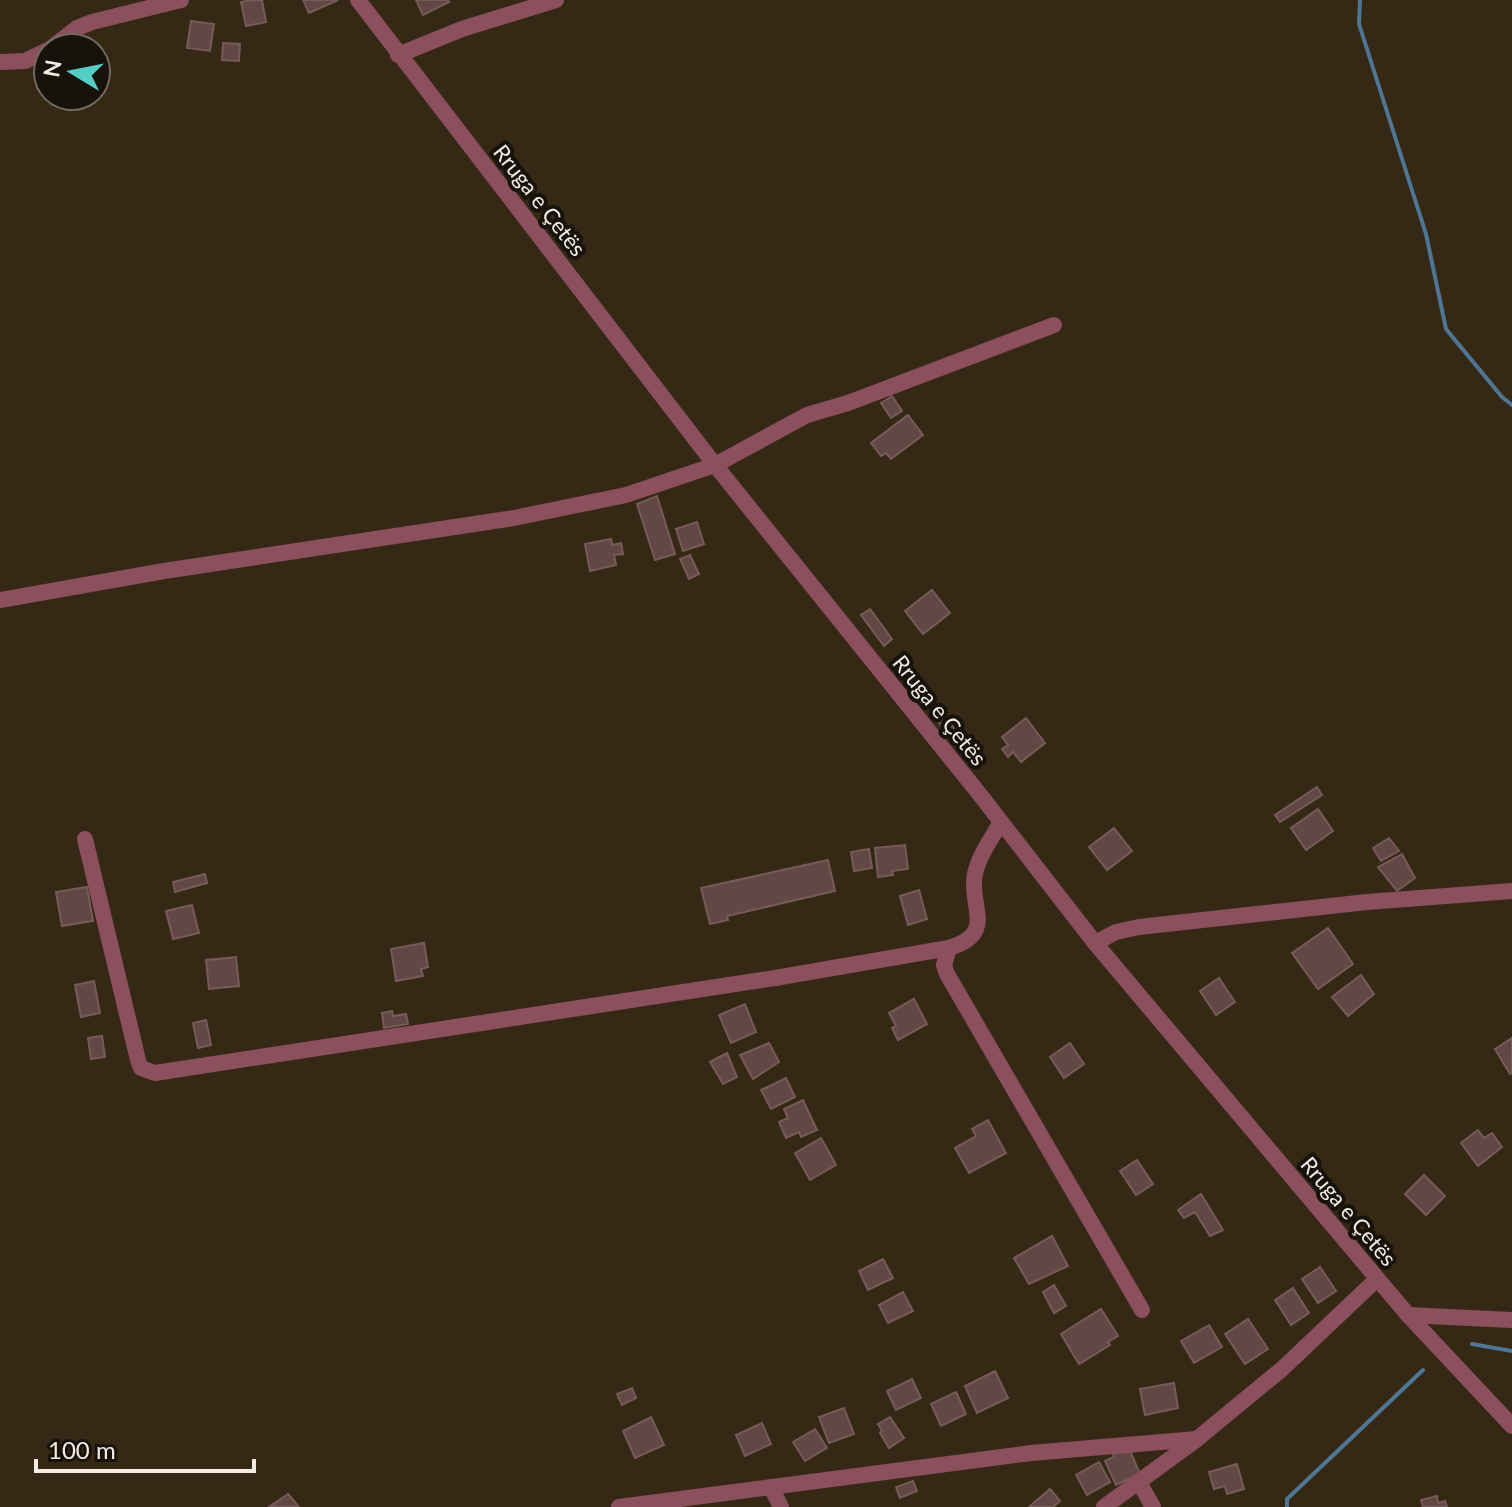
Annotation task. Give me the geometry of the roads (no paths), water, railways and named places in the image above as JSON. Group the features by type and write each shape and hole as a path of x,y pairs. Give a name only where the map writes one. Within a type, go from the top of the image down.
{"street":[{"path":"72,32 92,22 181,0"},
{"name":"Rruga e Çetës","path":"358,0 715,465 1095,943 1408,1315 1512,1426"},
{"path":"398,55 462,29 556,0"},
{"path":"0,62 25,61 32,58"},
{"path":"0,600 164,571 514,518 626,495 715,465 807,415 848,403 1054,325"},
{"path":"85,839 138,1060 141,1068 155,1073 775,978 949,948 969,939 976,930 980,919 975,872 1001,822"},
{"path":"1095,943 1116,932 1139,927 1367,902 1512,891"},
{"path":"949,948 944,965 947,974 1142,1310"},
{"path":"1104,1507 1197,1439 1282,1369 1377,1279"},
{"path":"1408,1315 1512,1320"},
{"path":"619,1507 1031,1453 1197,1439"},
{"path":"1139,1482 1153,1507"},
{"path":"771,1487 781,1507"}],"waterway":[{"path":"1360,0 1359,24 1426,234 1446,329 1512,405"},
{"path":"1472,1344 1512,1351"},
{"path":"1287,1507 1287,1499 1423,1370"}]}
